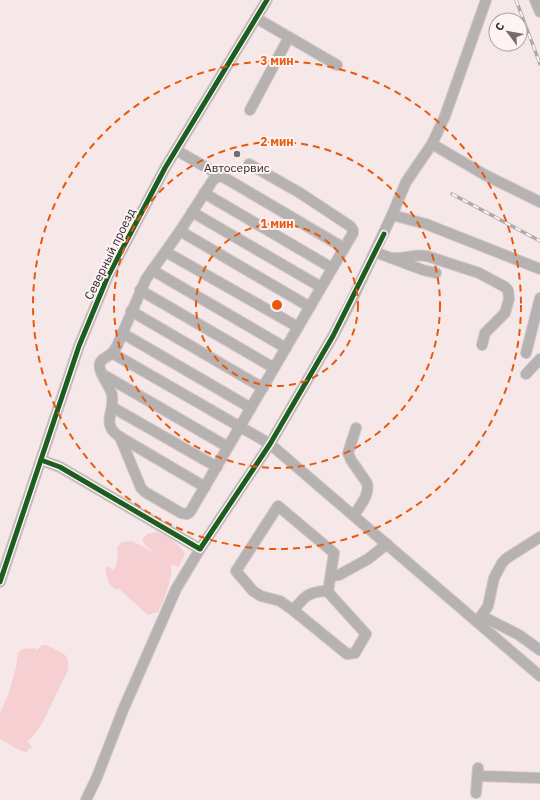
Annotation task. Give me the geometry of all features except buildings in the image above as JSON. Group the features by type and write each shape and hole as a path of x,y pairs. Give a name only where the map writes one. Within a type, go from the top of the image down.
{"street":[{"name":"Северный проезд","path":"0,582 79,346 108,276 141,212 176,150 267,0"},
{"path":"86,800 123,710 176,589 200,549 270,444 333,336 384,234 406,182 432,144 450,102 486,0"},
{"path":"535,0 540,12"},
{"path":"256,18 337,65"},
{"path":"250,110 288,36"},
{"path":"432,144 485,175 540,202"},
{"path":"176,150 344,248"},
{"path":"120,437 141,488 145,492 181,513 187,514 190,512 353,233 350,226 300,193 249,164"},
{"path":"205,487 120,437 112,430 109,424 112,406 111,391 100,368 101,362 112,353 140,290 152,270 166,252 213,180 218,176 225,178"},
{"path":"204,193 332,268"},
{"path":"192,212 321,288"},
{"path":"392,215 432,227 540,269"},
{"path":"180,231 310,307"},
{"path":"166,252 298,327"},
{"path":"375,252 423,270 436,273"},
{"path":"390,258 404,258 418,255 427,256 479,272 505,287 509,294 505,313 485,333 482,345"},
{"path":"152,270 286,348"},
{"path":"140,290 274,368"},
{"path":"526,353 537,322 540,298"},
{"path":"131,311 262,388"},
{"path":"122,333 251,408"},
{"path":"112,353 270,444 479,619 540,676"},
{"path":"526,374 540,360"},
{"path":"102,374 228,447"},
{"path":"112,406 217,467"},
{"path":"354,515 366,496 368,487 348,453 356,428"},
{"path":"41,460 60,467 200,549"},
{"path":"293,610 303,598 310,593 324,591 328,592 366,634 355,653 347,654 280,601 261,596 253,591 236,571 278,506 334,553 328,592"},
{"path":"479,619 488,606 494,578 502,563 507,558 540,537"},
{"path":"331,576 339,575 368,559 388,544"},
{"path":"479,619 519,635 540,650"},
{"path":"476,793 478,772 540,778"}],"shaded area":[{"path":"157,532 173,541 185,554 178,567 172,564 171,566 171,577 158,612 148,615 118,588 117,590 111,586 107,578 106,568 107,566 113,570 116,567 117,547 122,542 132,541 155,553 145,545 142,540 147,534"},
{"path":"42,645 47,645 65,655 68,659 68,670 42,724 28,740 32,747 26,752 21,751 0,739 0,713 8,695 16,668 18,653 22,649 35,648 37,650"}],"railway":[{"path":"516,0 540,64"},
{"path":"452,194 540,241"}],"cycle path":[{"path":"0,582 79,346 108,276 165,168 267,0"},
{"path":"41,460 60,467 200,549 270,444 333,336 384,234"}],"place":[{"name":"Автосервис","path":"237,154"}]}
